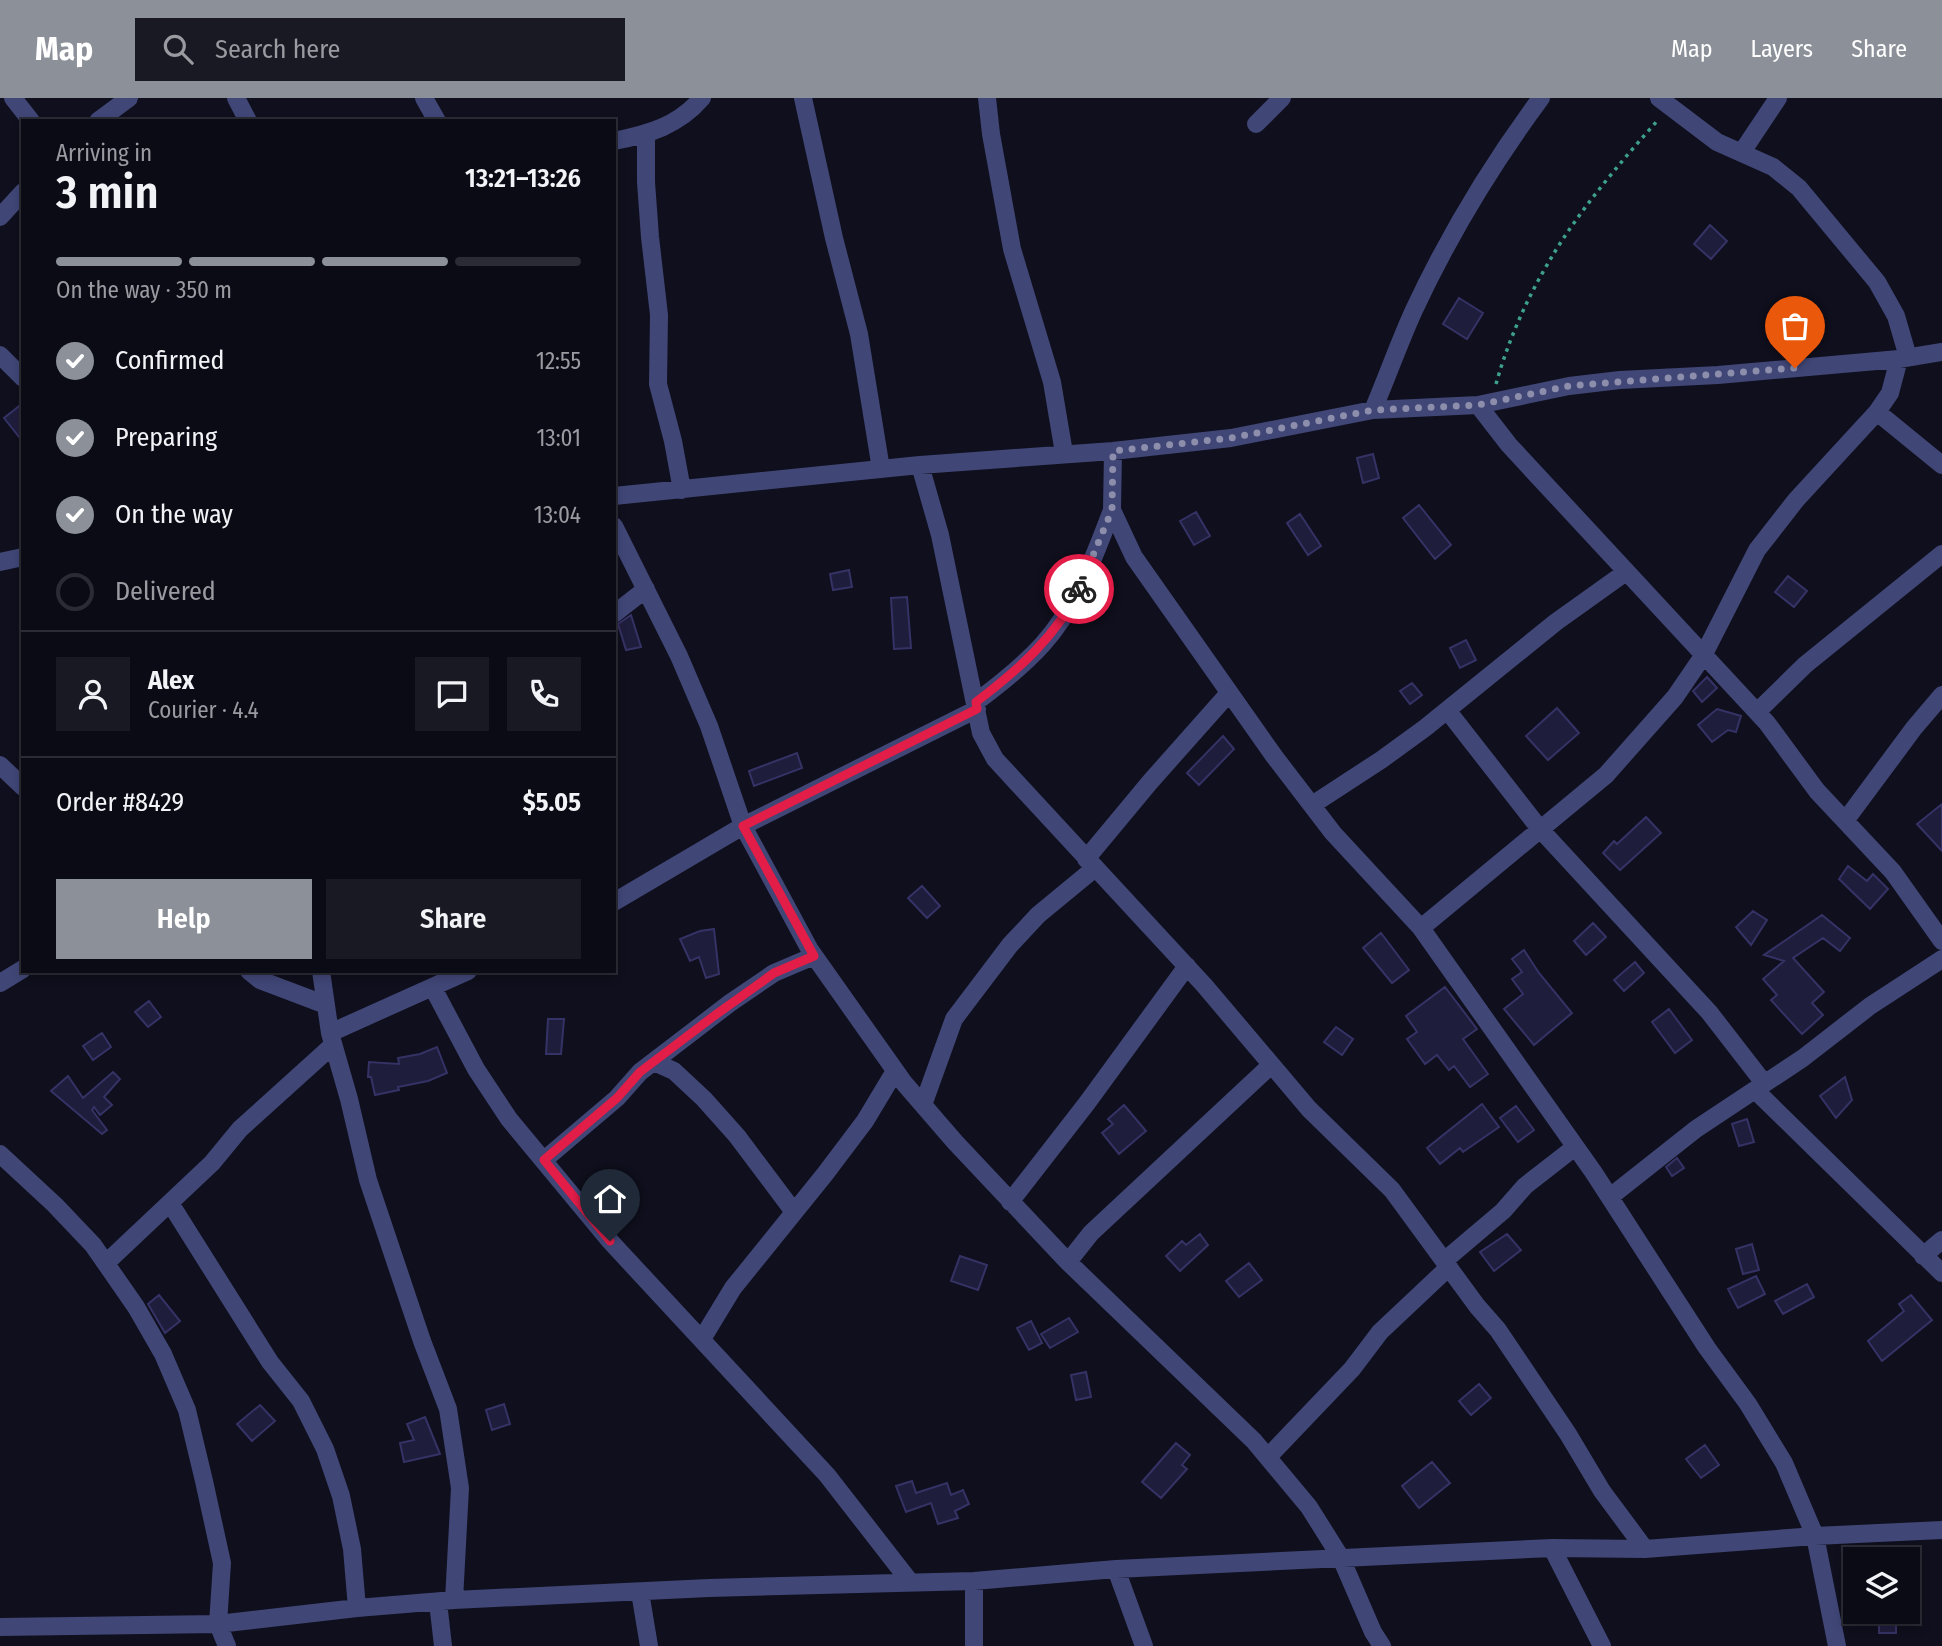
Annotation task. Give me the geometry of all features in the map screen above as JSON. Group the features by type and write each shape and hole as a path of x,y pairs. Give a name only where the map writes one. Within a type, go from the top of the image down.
{"street":[{"path":"13,98 29,119"},
{"path":"101,119 129,98"},
{"path":"236,98 247,119"},
{"path":"424,98 436,119"},
{"path":"616,141 646,134 674,122 694,108 702,98"},
{"path":"803,98 834,238 859,334 881,469"},
{"path":"987,98 1012,249 1052,382 1064,453"},
{"path":"1256,124 1282,98"},
{"path":"1373,410 1414,311 1467,209 1514,134 1541,98"},
{"path":"1742,152 1778,98"},
{"path":"1421,928 1606,775 1675,697 1703,656 1757,550 1796,500 1877,412 1890,393 1903,358 1896,316 1877,282 1799,188 1773,167 1717,142 1665,103"},
{"path":"646,134 649,223 659,315 658,384 673,441 681,490"},
{"path":"0,217 21,194"},
{"path":"616,496 920,465 1113,451 1231,438 1373,410 1484,404 1569,386 1903,358 1942,352"},
{"path":"0,355 21,375"},
{"path":"1484,404 1509,445 1757,712 1817,791 1893,872 1940,932"},
{"path":"1877,412 1942,465"},
{"path":"616,901 743,826 976,706 1009,677 1044,643 1076,596 1112,510 1113,451"},
{"path":"920,465 940,535 981,733 995,759 1186,966 1309,1109 1392,1189 1498,1330 1568,1434 1602,1491 1645,1549"},
{"path":"1112,510 1133,558 1273,756 1334,833 1421,928 1610,1197 1707,1348 1755,1416 1784,1463 1815,1536 1837,1646"},
{"path":"616,530 709,726 743,826 814,956 895,1071 1010,1202 1268,1457 1309,1507 1341,1558 1373,1632 1382,1646"},
{"path":"1757,712 1805,665 1942,554"},
{"path":"0,562 21,558"},
{"path":"1312,805 1381,760 1556,622 1626,572"},
{"path":"616,612 646,589"},
{"path":"923,1105 954,1019 1010,945 1091,863 1150,782 1229,693"},
{"path":"1845,821 1942,695"},
{"path":"1447,710 1540,829 1709,1012 1759,1086 1942,1273"},
{"path":"0,765 21,785"},
{"path":"544,1160 617,1098 640,1072 774,973 814,956"},
{"path":"1610,1197 1696,1129 1802,1058 1870,1006 1942,959"},
{"path":"1010,1202 1087,1103 1186,966"},
{"path":"0,983 21,970"},
{"path":"251,973 260,980 326,1005"},
{"path":"321,973 332,1039 368,1180 448,1409 460,1489 443,1646"},
{"path":"106,1264 212,1163 240,1129 332,1039 464,973"},
{"path":"433,988 476,1069 509,1119 610,1241 827,1475 911,1583"},
{"path":"654,1062 674,1071 704,1099 737,1136 794,1212"},
{"path":"1068,1262 1091,1233 1272,1065"},
{"path":"702,1339 733,1288 865,1121 895,1071"},
{"path":"1268,1457 1352,1369 1380,1332 1447,1264 1503,1211 1525,1186 1575,1147"},
{"path":"0,1154 93,1245 136,1307 163,1354 187,1410 222,1563 218,1623 227,1646"},
{"path":"170,1203 270,1362 301,1401 325,1449 341,1496 352,1549 358,1608"},
{"path":"1923,1256 1942,1240"},
{"path":"0,1627 218,1623 446,1601 640,1591 974,1581 1116,1569 1552,1548 1645,1549 1815,1536 1942,1530"},
{"path":"1552,1548 1602,1646"},
{"path":"1116,1569 1144,1646"},
{"path":"974,1581 974,1646"},
{"path":"640,1591 649,1646"}],"path":[{"path":"1484,404 1504,355 1550,260 1600,190 1658,120 1665,103"}],"building":[{"path":"1710,225 1727,241 1711,259 1694,244"},
{"path":"1459,298 1483,313 1467,339 1443,324"},
{"path":"21,405 21,439 4,418"},
{"path":"1373,454 1379,478 1363,483 1357,458"},
{"path":"1419,505 1451,545 1435,559 1403,518"},
{"path":"1196,512 1210,536 1194,545 1180,521"},
{"path":"1300,514 1321,546 1308,555 1287,523"},
{"path":"849,570 852,587 833,590 830,574"},
{"path":"1788,576 1807,591 1794,607 1775,592"},
{"path":"907,597 911,648 894,649 891,598"},
{"path":"631,615 641,647 626,650 618,624"},
{"path":"1466,640 1476,660 1460,668 1450,648"},
{"path":"1707,677 1717,688 1702,702 1693,691"},
{"path":"1412,683 1422,695 1410,704 1400,691"},
{"path":"1557,708 1579,733 1548,760 1526,736"},
{"path":"1717,709 1741,716 1736,732 1728,730 1712,742 1698,725"},
{"path":"1223,736 1234,749 1199,785 1187,773"},
{"path":"797,753 802,768 754,786 749,771"},
{"path":"1942,804 1942,851 1917,824"},
{"path":"1646,817 1661,833 1620,870 1603,853 1614,841 1617,844"},
{"path":"1848,866 1867,881 1873,874 1888,889 1870,909 1839,879"},
{"path":"922,886 940,906 927,918 908,898"},
{"path":"1753,911 1767,920 1751,945 1736,927"},
{"path":"1822,915 1850,938 1840,951 1823,938 1793,958 1824,992 1812,1003 1823,1015 1802,1034 1771,1000 1777,995 1763,979 1784,961 1764,955"},
{"path":"1593,923 1606,937 1586,955 1574,941"},
{"path":"714,929 719,974 706,978 699,957 690,961 680,939"},
{"path":"1381,933 1409,970 1392,983 1363,948"},
{"path":"1524,950 1572,1013 1534,1045 1504,1009 1523,994 1512,979 1522,972 1512,959"},
{"path":"1635,962 1644,973 1624,991 1614,980"},
{"path":"1445,987 1477,1029 1463,1039 1488,1074 1470,1087 1454,1066 1449,1070 1437,1055 1425,1064 1407,1039 1417,1032 1406,1016"},
{"path":"149,1001 161,1017 148,1027 135,1012"},
{"path":"1669,1009 1692,1040 1675,1053 1652,1022"},
{"path":"548,1019 564,1019 561,1054 546,1054"},
{"path":"1336,1027 1353,1039 1342,1055 1324,1042"},
{"path":"102,1033 111,1047 93,1060 83,1046"},
{"path":"437,1047 447,1073 428,1081 398,1087 399,1090 375,1095 371,1077 368,1077 369,1062 399,1064 398,1058 420,1054"},
{"path":"113,1072 120,1079 104,1097 112,1105 100,1115 94,1107 92,1110 107,1130 102,1134 51,1091 68,1076 83,1098"},
{"path":"1845,1077 1852,1100 1836,1118 1820,1096"},
{"path":"1482,1104 1499,1127 1463,1152 1460,1148 1440,1164 1427,1148"},
{"path":"1124,1105 1146,1131 1119,1154 1102,1133 1113,1124 1108,1119"},
{"path":"1516,1106 1534,1130 1518,1142 1500,1118"},
{"path":"1747,1119 1754,1142 1739,1146 1732,1124"},
{"path":"1677,1158 1684,1168 1672,1176 1666,1167"},
{"path":"1200,1234 1208,1245 1180,1271 1166,1256 1182,1241 1186,1245"},
{"path":"1507,1234 1521,1250 1494,1271 1480,1252"},
{"path":"1752,1244 1759,1270 1743,1274 1736,1249"},
{"path":"960,1256 987,1265 978,1290 951,1281"},
{"path":"1249,1263 1262,1280 1239,1297 1226,1281"},
{"path":"1756,1276 1765,1294 1738,1308 1728,1289"},
{"path":"1807,1284 1814,1297 1783,1314 1775,1301"},
{"path":"159,1295 180,1321 165,1333 148,1304"},
{"path":"1911,1295 1932,1320 1882,1361 1868,1341 1904,1311 1899,1304"},
{"path":"1069,1318 1078,1332 1050,1348 1041,1334"},
{"path":"1031,1321 1042,1343 1029,1350 1017,1328"},
{"path":"1086,1372 1091,1397 1076,1400 1071,1375"},
{"path":"1479,1384 1491,1398 1471,1415 1459,1401"},
{"path":"504,1404 510,1424 492,1430 486,1410"},
{"path":"260,1405 275,1421 252,1441 237,1424"},
{"path":"425,1417 440,1454 404,1462 400,1443 414,1440 407,1424"},
{"path":"1176,1443 1190,1455 1182,1465 1187,1469 1161,1498 1142,1482"},
{"path":"1705,1445 1719,1465 1701,1478 1686,1459"},
{"path":"1432,1462 1450,1483 1419,1508 1402,1486"},
{"path":"912,1481 916,1493 947,1483 951,1495 963,1490 969,1504 955,1511 958,1518 938,1524 931,1503 906,1512 896,1486"},
{"path":"1879,1624 1896,1624 1896,1633 1879,1633"}],"way so far":[{"path":"1079,589 1112,510 1113,451 1231,438 1373,410 1478,405 1569,386 1795,368"}],"route":[{"path":"610,1241 544,1160 617,1098 640,1072 714,1016 774,973 814,956 743,826 977,709 976,702 1009,677 1044,643 1079,589"}]}
